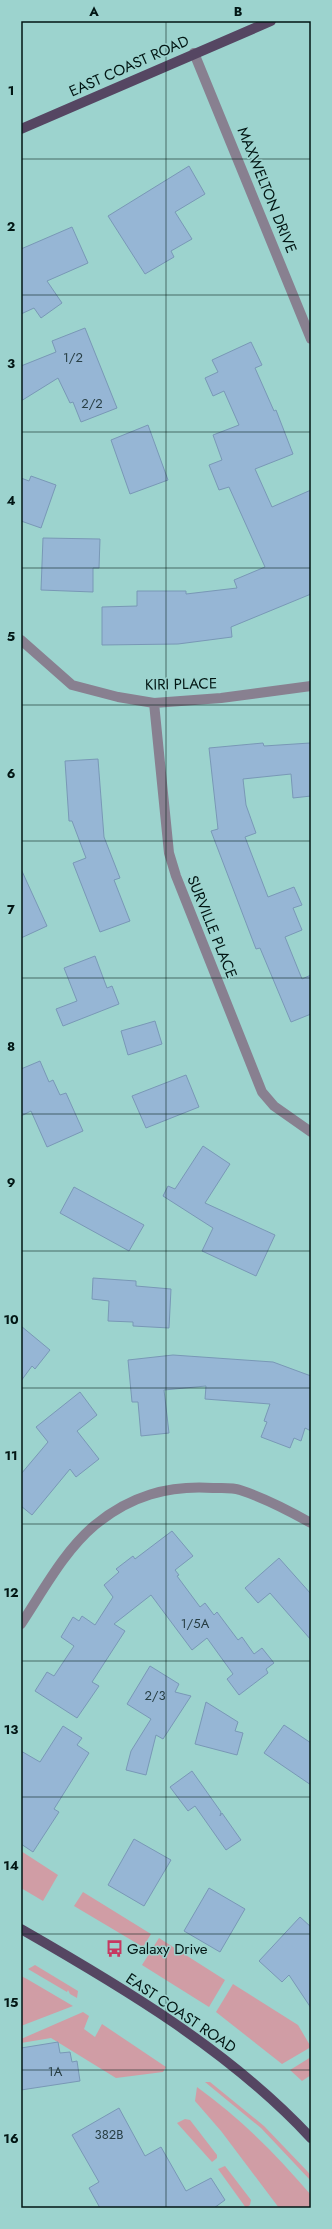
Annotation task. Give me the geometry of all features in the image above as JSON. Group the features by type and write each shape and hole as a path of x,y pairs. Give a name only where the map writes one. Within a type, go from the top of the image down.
{"main road":[{"name":"EAST COAST ROAD","path":"21,129 271,21"},
{"name":"EAST COAST ROAD","path":"21,1929 195,2038 278,2104 311,2138"}],"street":[{"name":"MAXWELTON DRIVE","path":"194,53 311,339"},
{"name":"KIRI PLACE","path":"21,640 72,685 118,697 154,703 221,698 311,686"},
{"name":"SURVILLE PLACE","path":"154,703 169,853 176,876 262,1092 274,1106 311,1132"},
{"path":"21,1624 66,1558 95,1526 121,1507 150,1493 190,1486 238,1489 276,1503 311,1523"}],"shaded area":[{"path":"21,1851 58,1875 43,1901 21,1888"},
{"path":"83,1892 151,1934 143,1947 74,1906"},
{"path":"159,1938 225,1980 209,2007 142,1965"},
{"path":"35,1965 78,1991 77,1998 70,1994 68,1990 67,1992 28,1969"},
{"path":"21,1976 27,1979 73,2006 21,2026"},
{"path":"233,1984 298,2025 311,2047 282,2064 216,2012"},
{"path":"83,2012 89,2016 84,2029 95,2037 102,2024 166,2067 163,2072 116,2078 51,2038 21,2043 21,2039"},
{"path":"311,2057 311,2075 302,2081 290,2070"},
{"path":"205,2082 210,2082 264,2126 308,2172 311,2176 311,2181 261,2128"},
{"path":"197,2087 243,2124 284,2165 311,2195 311,2208 279,2208 221,2131 195,2101"},
{"path":"185,2119 190,2120 217,2155 217,2158 212,2162 177,2123"},
{"path":"225,2166 251,2200 250,2205 246,2208 218,2169"}],"building":[{"path":"189,166 205,194 175,212 192,239 171,251 174,257 145,274 108,216"},
{"path":"72,227 88,263 47,281 62,303 41,318 34,308 21,314 21,249"},
{"path":"85,328 117,408 81,422 73,402 70,403 58,378 21,401 21,366 56,352 52,341"},
{"path":"251,342 262,365 255,368 274,411 276,410 293,454 255,469 272,507 311,490 311,594 231,627 232,637 178,644 102,645 102,607 137,606 137,591 186,591 186,594 237,588 234,580 265,567 229,487 219,490 209,465 222,460 213,435 239,425 224,391 213,396 205,378 218,372 212,360"},
{"path":"148,425 168,480 130,494 111,440"},
{"path":"31,476 56,485 41,528 21,521 21,478 29,481"},
{"path":"43,538 100,539 99,568 93,568 93,592 41,590"},
{"path":"263,743 264,746 310,743 311,748 311,796 293,798 291,774 243,779 246,805 256,833 245,837 268,897 294,887 302,905 293,908 302,930 285,937 302,979 311,975 311,1014 291,1022 260,948 256,949 211,831 218,829 209,748"},
{"path":"98,759 104,837 120,878 114,880 130,921 100,932 73,863 86,858 72,821 69,821 65,761"},
{"path":"21,869 47,926 21,938"},
{"path":"95,956 107,988 112,986 119,1004 63,1026 56,1009 77,1001 64,968"},
{"path":"155,1021 162,1044 128,1055 121,1031"},
{"path":"40,1061 49,1082 53,1080 60,1095 66,1093 83,1131 47,1147 31,1111 21,1116 21,1069"},
{"path":"186,1075 199,1107 146,1128 132,1096"},
{"path":"203,1146 230,1164 205,1203 275,1235 256,1276 202,1251 213,1228 163,1196 168,1186 175,1189"},
{"path":"74,1187 144,1225 129,1251 60,1213"},
{"path":"93,1278 136,1281 136,1286 171,1289 169,1328 133,1326 133,1322 108,1321 109,1301 92,1299"},
{"path":"21,1326 50,1350 35,1369 32,1366 21,1381"},
{"path":"173,1355 273,1362 311,1376 311,1431 305,1428 301,1441 294,1438 290,1448 261,1437 267,1422 264,1421 270,1404 205,1399 206,1386 164,1390 169,1433 141,1436 138,1402 132,1402 128,1360"},
{"path":"80,1392 97,1415 77,1431 99,1459 76,1477 70,1469 32,1515 21,1506 21,1474 48,1442 36,1427"},
{"path":"172,1531 193,1556 175,1570 179,1575 177,1576 200,1607 205,1603 214,1615 217,1612 238,1640 242,1637 254,1654 262,1648 274,1663 266,1669 268,1673 239,1695 227,1679 233,1674 207,1638 192,1650 151,1595 114,1624 125,1631 92,1682 99,1686 77,1718 35,1691 47,1672 54,1676 74,1646 61,1637 73,1617 79,1621 82,1616 95,1625 113,1597 104,1585 119,1572 116,1569 133,1556 135,1559"},
{"path":"279,1558 311,1594 311,1640 270,1593 258,1603 245,1588"},
{"path":"150,1666 179,1684 175,1692 191,1696 163,1739 156,1735 146,1775 126,1770 131,1751 151,1719 127,1704"},
{"path":"206,1702 238,1722 235,1731 243,1733 237,1755 195,1744"},
{"path":"284,1725 311,1743 311,1785 264,1753"},
{"path":"63,1726 82,1738 77,1745 89,1753 54,1809 59,1812 33,1852 21,1844 21,1751 40,1762"},
{"path":"192,1771 221,1812 220,1816 222,1813 241,1840 226,1850 195,1806 188,1811 170,1787"},
{"path":"134,1839 171,1860 144,1906 108,1885"},
{"path":"209,1888 245,1909 220,1952 184,1931"},
{"path":"300,1917 311,1927 311,2008 289,1975 282,1982 259,1961"},
{"path":"58,2042 60,2053 70,2052 72,2062 77,2061 80,2081 21,2090 21,2048"},
{"path":"119,2108 145,2156 161,2147 186,2191 211,2178 225,2200 214,2208 100,2208 89,2188 99,2182 72,2135"}],"place":[{"name":"Galaxy Drive","path":"114,1949"}]}
